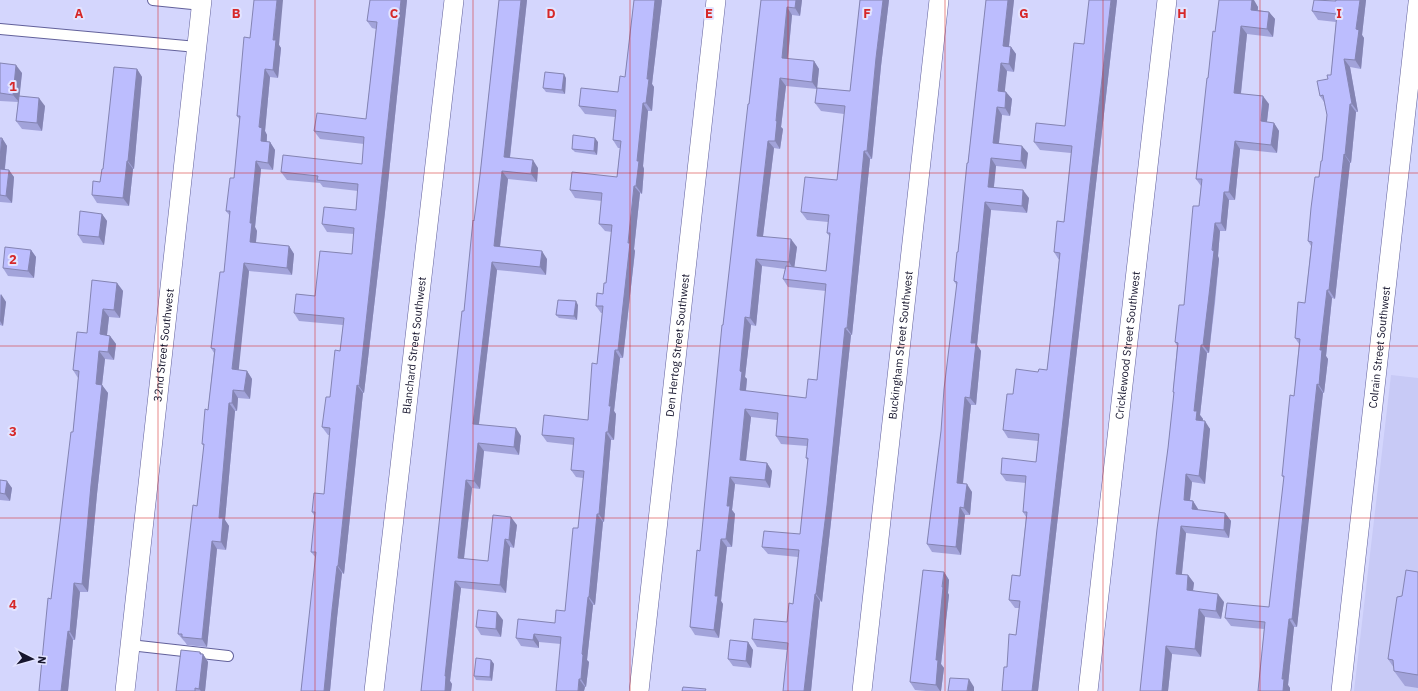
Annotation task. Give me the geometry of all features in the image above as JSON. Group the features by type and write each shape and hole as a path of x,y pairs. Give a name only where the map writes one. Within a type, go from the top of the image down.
{"street":[{"name":"Blanchard Street Southwest","path":"374,691 454,0"},
{"name":"Den Hertog Street Southwest","path":"638,691 716,0"},
{"name":"Buckingham Street Southwest","path":"862,691 939,0"},
{"name":"Cricklewood Street Southwest","path":"1088,691 1167,0"},
{"name":"32nd Street Southwest","path":"125,691 202,3"},
{"name":"Colrain Street Southwest","path":"1341,691 1418,3"}],"lane":[{"path":"153,0 202,3"},
{"path":"0,29 197,47"},
{"path":"130,644 228,656"}],"shaded area":[{"path":"1391,375 1418,378 1418,691 1354,691"}],"building":[{"path":"254,0 277,0 273,40 276,40 273,70 265,69 259,127 262,128 261,141 270,142 268,163 256,161 250,223 252,223 250,242 289,246 287,268 244,263 232,369 247,371 244,391 233,390 232,403 229,403 219,518 223,518 221,542 212,541 202,639 182,637 182,634 178,634 193,505 197,506 204,444 202,444 205,409 208,410 215,349 211,348 220,272 224,272 230,211 226,211 230,178 234,178 240,116 237,116 244,37 250,38"},
{"path":"370,0 401,0 324,691 301,691 316,552 311,552 315,512 312,512 314,493 324,494 330,428 322,427 326,397 330,397 335,350 340,351 344,318 294,313 296,294 315,296 320,251 352,254 354,228 322,224 324,207 356,210 358,184 317,180 318,176 281,172 283,155 362,164 364,137 314,131 317,113 366,119 377,22 367,21"},
{"path":"499,0 521,0 504,157 533,160 531,174 502,171 494,246 542,251 540,267 492,262 473,424 516,428 514,447 478,443 474,481 466,480 458,558 488,561 493,515 511,517 509,540 505,539 500,585 455,581 445,676 445,691 421,691 462,311 464,311 473,220 474,221 480,175"},
{"path":"634,0 655,0 647,79 649,79 646,103 643,103 637,161 639,161 636,186 634,186 628,243 630,243 618,350 615,350 609,406 611,406 608,432 606,432 599,514 597,514 582,654 581,679 579,679 578,691 556,691 561,637 534,634 533,640 516,638 518,619 555,623 556,610 565,611 573,528 578,528 584,471 571,470 574,438 542,435 544,415 588,420 592,363 597,364 603,306 596,306 597,293 603,294 604,283 606,283 612,225 599,224 602,193 570,190 572,172 617,177 621,141 613,140 616,110 579,106 581,88 618,92 620,76 625,77"},
{"path":"761,0 796,0 795,8 787,7 782,58 814,61 812,82 780,78 775,141 768,141 757,236 791,239 789,262 756,259 750,318 745,317 740,371 742,372 740,390 806,398 808,379 817,380 826,284 783,279 786,266 826,271 830,233 827,233 829,215 801,212 805,177 837,180 845,106 815,103 817,88 850,91 860,0 883,0 867,151 864,151 847,328 845,328 827,505 804,691 783,691 788,643 752,639 754,619 787,622 789,603 793,604 799,550 762,547 764,531 800,534 808,458 806,458 808,439 776,436 778,413 745,409 740,460 767,463 765,480 730,477 727,506 730,506 726,539 721,539 715,596 718,596 714,630 690,627 697,550 700,551 722,325"},
{"path":"986,0 1008,0 1003,46 1011,47 1009,64 1001,63 998,91 1006,92 1005,108 997,107 993,143 1022,146 1021,161 991,158 988,187 1023,190 1022,206 985,202 971,343 976,343 970,398 965,397 957,483 967,484 964,508 960,507 956,547 927,544 941,431 944,389 957,282 954,281 957,252"},
{"path":"1089,0 1111,0 1032,691 1002,691 1004,667 1007,667 1009,634 1016,635 1020,601 1009,600 1012,575 1020,576 1027,512 1023,512 1026,476 1001,474 1002,458 1036,462 1039,434 1003,430 1007,394 1013,394 1016,369 1038,372 1039,369 1047,370 1060,253 1054,252 1057,221 1064,222 1072,146 1034,142 1036,123 1065,126 1074,43 1084,44"},
{"path":"1219,0 1252,0 1251,10 1269,12 1267,29 1241,26 1234,93 1263,96 1261,121 1274,123 1271,145 1235,141 1229,192 1224,192 1221,223 1215,223 1212,250 1214,251 1203,345 1201,345 1194,411 1197,411 1196,420 1205,421 1201,460 1199,476 1186,474 1184,500 1193,501 1192,509 1225,513 1224,530 1181,526 1176,574 1188,575 1187,590 1218,594 1216,611 1199,609 1195,649 1166,646 1162,691 1140,691 1157,529 1174,392 1178,343 1175,342 1179,305 1184,305 1193,206 1199,206 1202,179 1196,179 1213,31 1215,32"},
{"path":"1314,0 1360,0 1356,29 1359,30 1355,60 1344,59 1352,104 1350,104 1329,290 1327,290 1320,350 1322,350 1319,385 1317,384 1292,619 1289,619 1282,679 1284,679 1283,691 1258,691 1265,622 1225,618 1227,603 1269,607 1284,476 1282,476 1290,395 1294,396 1300,339 1295,338 1298,302 1305,303 1312,242 1308,241 1311,208 1315,177 1319,177 1322,161 1327,115 1323,95 1320,96 1317,81 1328,79 1327,75 1331,75 1337,14 1312,11"},
{"path":"0,63 16,65 13,95 0,93"},
{"path":"114,67 137,69 123,198 92,195 93,181 100,182 103,169"},
{"path":"545,72 564,74 562,90 543,88"},
{"path":"19,96 39,98 37,123 16,121"},
{"path":"573,135 595,138 594,151 572,149"},
{"path":"0,138 2,138 0,157"},
{"path":"0,169 9,170 6,196 0,195"},
{"path":"80,211 102,214 99,237 78,235"},
{"path":"5,247 31,250 28,271 3,268"},
{"path":"92,280 117,283 114,310 103,309 100,334 110,336 108,352 99,351 96,384 102,385 82,584 74,583 70,632 68,631 61,691 39,691 48,598 51,599 71,432 73,432 79,371 73,370 77,332 87,333"},
{"path":"558,300 576,301 574,316 556,315"},
{"path":"0,480 7,481 5,494 0,493"},
{"path":"923,570 944,572 936,660 938,660 936,685 910,682"},
{"path":"1406,570 1418,572 1418,675 1394,671 1393,660 1388,659 1397,597 1402,596"},
{"path":"478,610 497,612 496,629 476,627"},
{"path":"730,640 748,642 746,661 728,659"},
{"path":"181,650 200,652 200,654 203,654 199,689 195,688 195,691 176,691"},
{"path":"476,658 491,660 490,677 474,676"},
{"path":"950,678 969,679 967,691 948,691"},
{"path":"683,687 706,689 705,691 682,691"}]}
